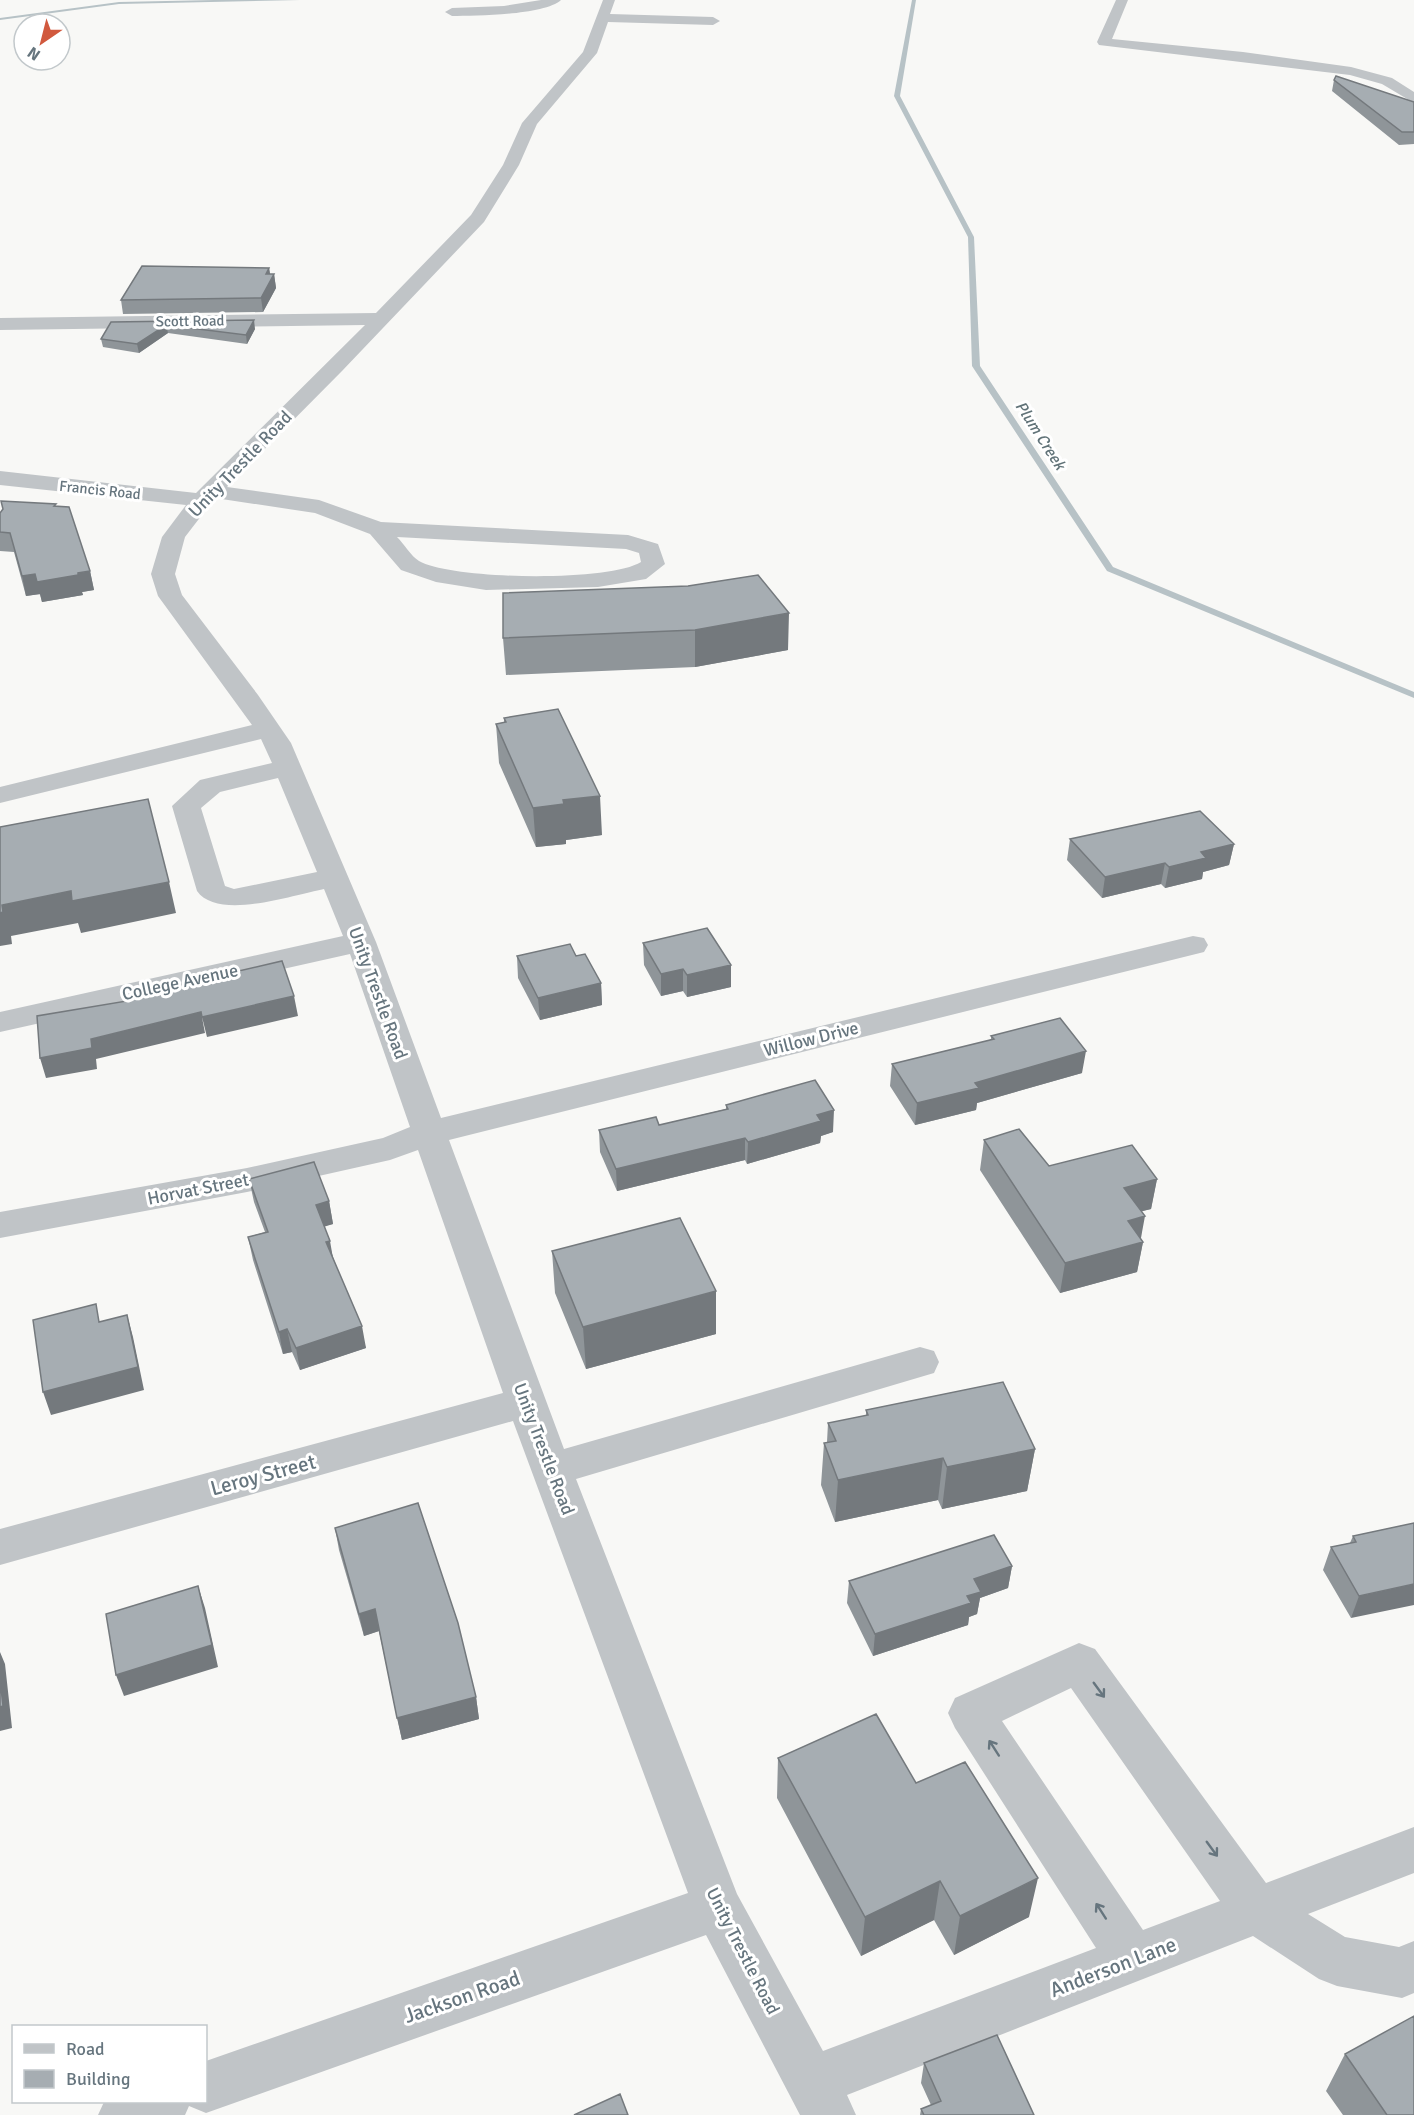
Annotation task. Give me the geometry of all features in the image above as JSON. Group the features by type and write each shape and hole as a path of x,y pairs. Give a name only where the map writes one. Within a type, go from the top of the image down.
{"street":[{"path":"452,12 494,12 533,7 555,0"},
{"path":"1122,0 1104,42 1243,56 1351,71 1387,81 1414,99"},
{"path":"606,9 713,21"},
{"name":"Unity Trestle Road","path":"606,9 591,52 530,123 511,165 478,218 381,319 205,495 174,537 163,574 170,596 267,729 287,767 361,942 526,1402 718,1907 820,2098"},
{"name":"Scott Road","path":"0,324 381,319"},
{"name":"Francis Road","path":"0,478 111,492 205,495 319,507 378,529"},
{"path":"378,529 628,542 650,549 653,564 638,574 598,580 486,582 436,575 409,566 378,529"},
{"path":"0,795 267,729"},
{"path":"287,767 210,786 186,806 212,891 232,898 334,878"},
{"name":"College Avenue","path":"0,1022 361,942"},
{"name":"Willow Drive","path":"429,1133 1193,945"},
{"name":"Horvat Street","path":"0,1225 247,1180 390,1148 429,1133"},
{"path":"552,1469 920,1362"},
{"name":"Leroy Street","path":"0,1547 526,1402"},
{"path":"1133,1960 971,1713 1079,1662 1256,1910 1337,1961 1402,1973 1414,1966"},
{"name":"Anderson Lane","path":"820,2098 1133,1960 1414,1850"},
{"name":"Jackson Road","path":"207,2087 718,1907"},
{"path":"125,2115 161,2103"}],"building":[{"path":"1336,76 1414,102 1414,132 1402,132 1334,80"},
{"path":"142,266 269,268 266,274 274,274 261,298 121,300"},
{"path":"254,320 246,335 166,325 137,344 101,339 111,322"},
{"path":"1,501 56,504 54,506 69,507 90,571 37,582 35,574 22,576 10,533 0,532 0,513 3,509"},
{"path":"758,575 789,613 695,630 503,638 503,593 688,586"},
{"path":"558,709 600,796 563,800 564,804 533,808 496,724 506,722 504,718"},
{"path":"148,799 169,882 72,901 71,891 2,905 3,912 0,913 0,827"},
{"path":"1200,811 1234,844 1201,852 1206,858 1169,867 1165,863 1105,877 1070,839"},
{"path":"707,928 731,965 687,975 683,969 661,974 643,943"},
{"path":"570,944 576,956 585,954 601,983 538,998 517,956"},
{"path":"282,961 294,996 202,1017 201,1012 91,1039 92,1048 40,1058 37,1016 127,1001 126,997"},
{"path":"1060,1018 1086,1051 975,1083 979,1088 917,1103 892,1064 994,1039 991,1036"},
{"path":"815,1080 834,1110 817,1115 821,1121 748,1142 745,1138 616,1169 599,1130 656,1117 659,1125 728,1109 726,1105"},
{"path":"1019,1129 1049,1166 1132,1145 1157,1179 1124,1188 1145,1216 1128,1221 1143,1242 1065,1263 984,1140"},
{"path":"314,1162 329,1201 316,1205 330,1241 326,1242 362,1326 296,1348 287,1329 279,1332 248,1237 268,1232 249,1179"},
{"path":"680,1218 716,1291 583,1327 552,1251"},
{"path":"96,1304 99,1322 127,1315 138,1367 43,1392 33,1320"},
{"path":"1003,1382 1035,1449 947,1467 943,1458 838,1480 824,1443 836,1441 828,1423 868,1415 866,1410"},
{"path":"418,1503 458,1623 476,1697 397,1718 375,1609 359,1614 335,1528"},
{"path":"1414,1523 1414,1584 1359,1596 1331,1547 1356,1542 1353,1536"},
{"path":"994,1535 1012,1566 974,1579 981,1592 967,1596 971,1603 875,1634 849,1581"},
{"path":"198,1586 212,1645 116,1675 106,1614"},
{"path":"0,1679 3,1706 0,1707"},
{"path":"876,1714 916,1783 965,1762 1038,1878 960,1916 940,1881 865,1917 778,1758"},
{"path":"1414,2016 1414,2115 1387,2115 1345,2054"},
{"path":"997,2035 1034,2115 924,2115 921,2109 941,2101 924,2063"},
{"path":"620,2094 628,2115 574,2115"}],"waterway":[{"path":"0,19 119,3 298,0"},
{"name":"Plum Creek","path":"914,0 897,96 971,237 976,366 1110,569 1414,695"}]}
